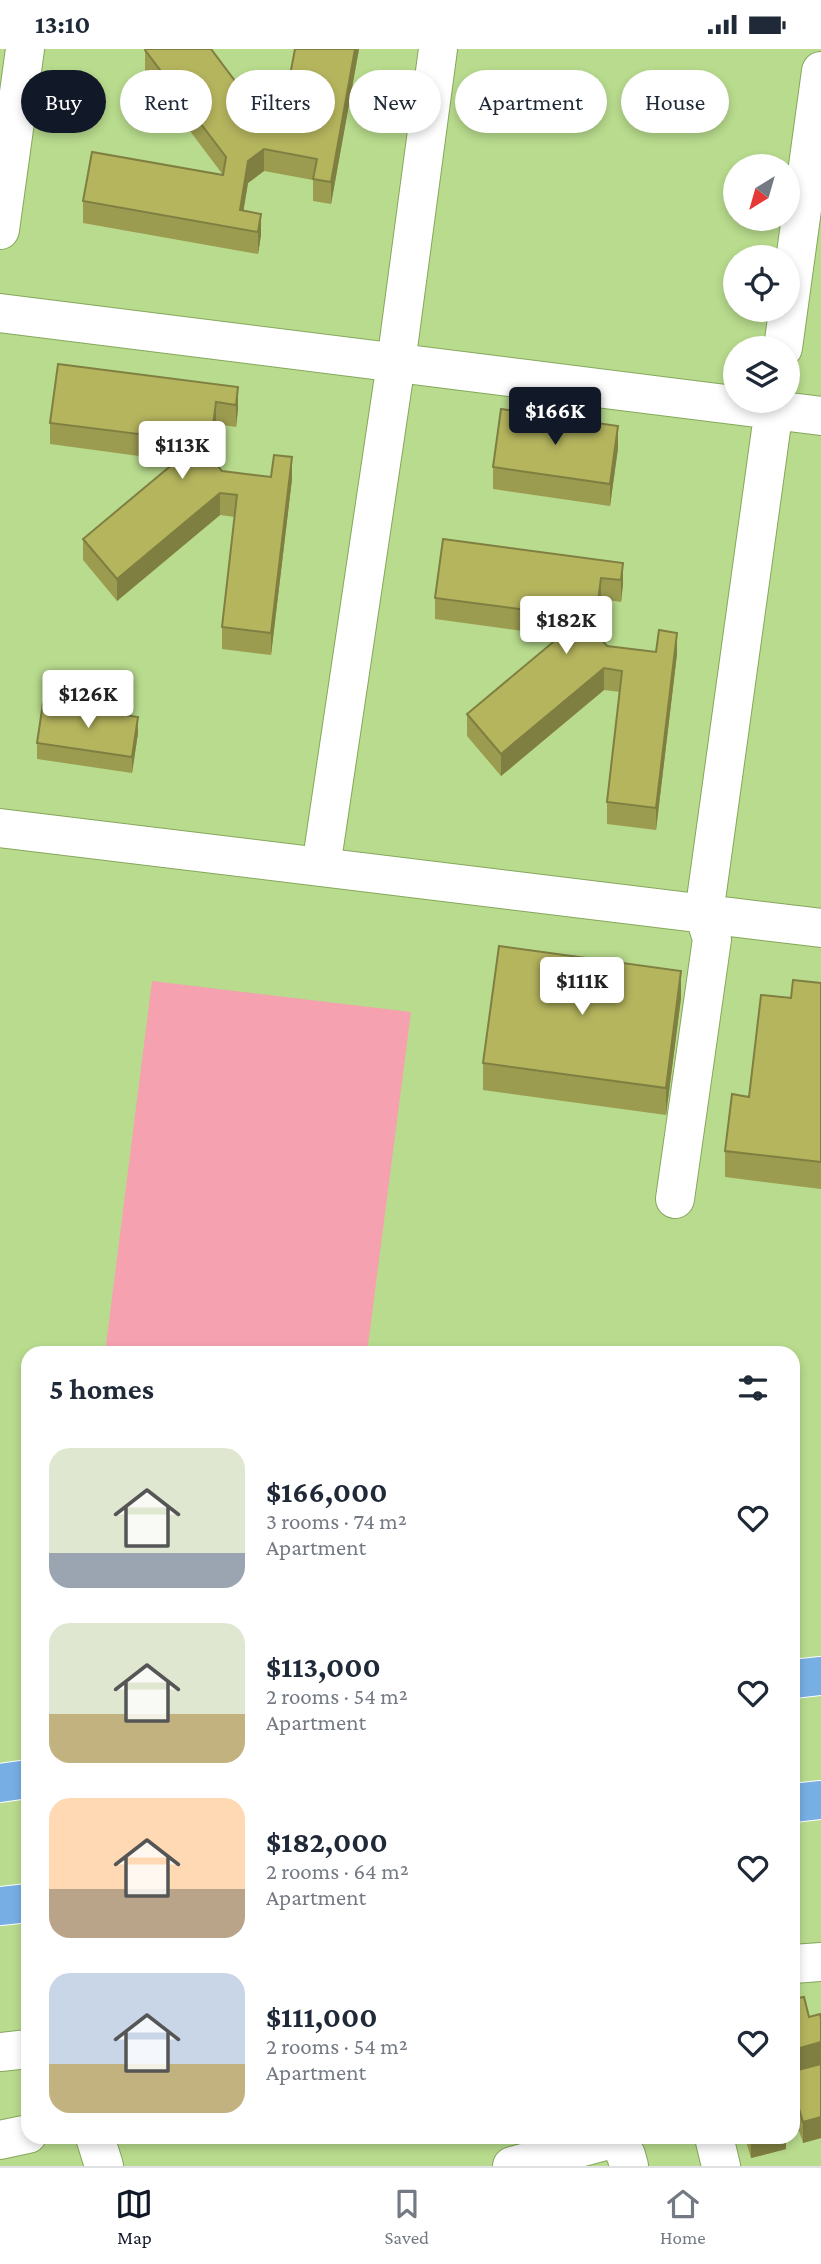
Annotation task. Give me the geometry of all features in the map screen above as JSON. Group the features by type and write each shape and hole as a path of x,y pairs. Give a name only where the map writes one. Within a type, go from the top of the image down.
{"highway":[{"path":"800,1678 821,1676"},
{"path":"0,1783 21,1780"},
{"path":"800,1802 821,1800"},
{"path":"0,1906 21,1904"}],"street":[{"path":"0,230 25,49"},
{"path":"321,867 396,363 438,49"},
{"path":"785,336 821,71"},
{"path":"0,313 396,363 723,400"},
{"path":"800,412 821,417"},
{"path":"675,1199 712,939 704,913 774,413"},
{"path":"0,828 821,928"},
{"path":"800,1964 821,1962"},
{"path":"0,2052 21,2050"},
{"path":"0,2140 21,2136"},
{"path":"97,2144 104,2166"},
{"path":"512,2166 594,2144"},
{"path":"619,2144 629,2166"},
{"path":"716,2144 721,2166"}],"shaded area":[{"path":"152,981 411,1012 368,1346 106,1346"}],"building":[{"path":"211,49 227,70 226,133 335,133 335,70 291,70 295,49 355,49 351,70 349,70 331,182 313,179 317,159 264,149 248,161 240,210 261,214 258,232 83,201 92,152 223,175 226,157 208,133 212,133 212,70 160,70 145,50"},
{"path":"58,364 238,387 236,405 216,402 209,456 222,471 271,477 274,455 292,457 271,633 222,627 237,495 220,493 117,579 83,539 186,453 187,440 50,423"},
{"path":"501,409 618,426 610,484 493,467"},
{"path":"443,539 623,563 621,580 601,578 594,631 607,646 656,652 659,630 677,633 656,808 607,802 622,671 604,668 501,754 467,714 570,628 572,616 435,598"},
{"path":"43,703 138,717 132,757 37,743"},
{"path":"499,946 681,971 666,1088 483,1063"},
{"path":"793,980 821,983 821,1162 725,1151 732,1094 749,1097 761,995 791,998"},
{"path":"804,1997 809,2017 820,2014 821,2042 800,2048 800,1998"},
{"path":"821,2064 821,2117 803,2122 800,2112 800,2069"}]}
